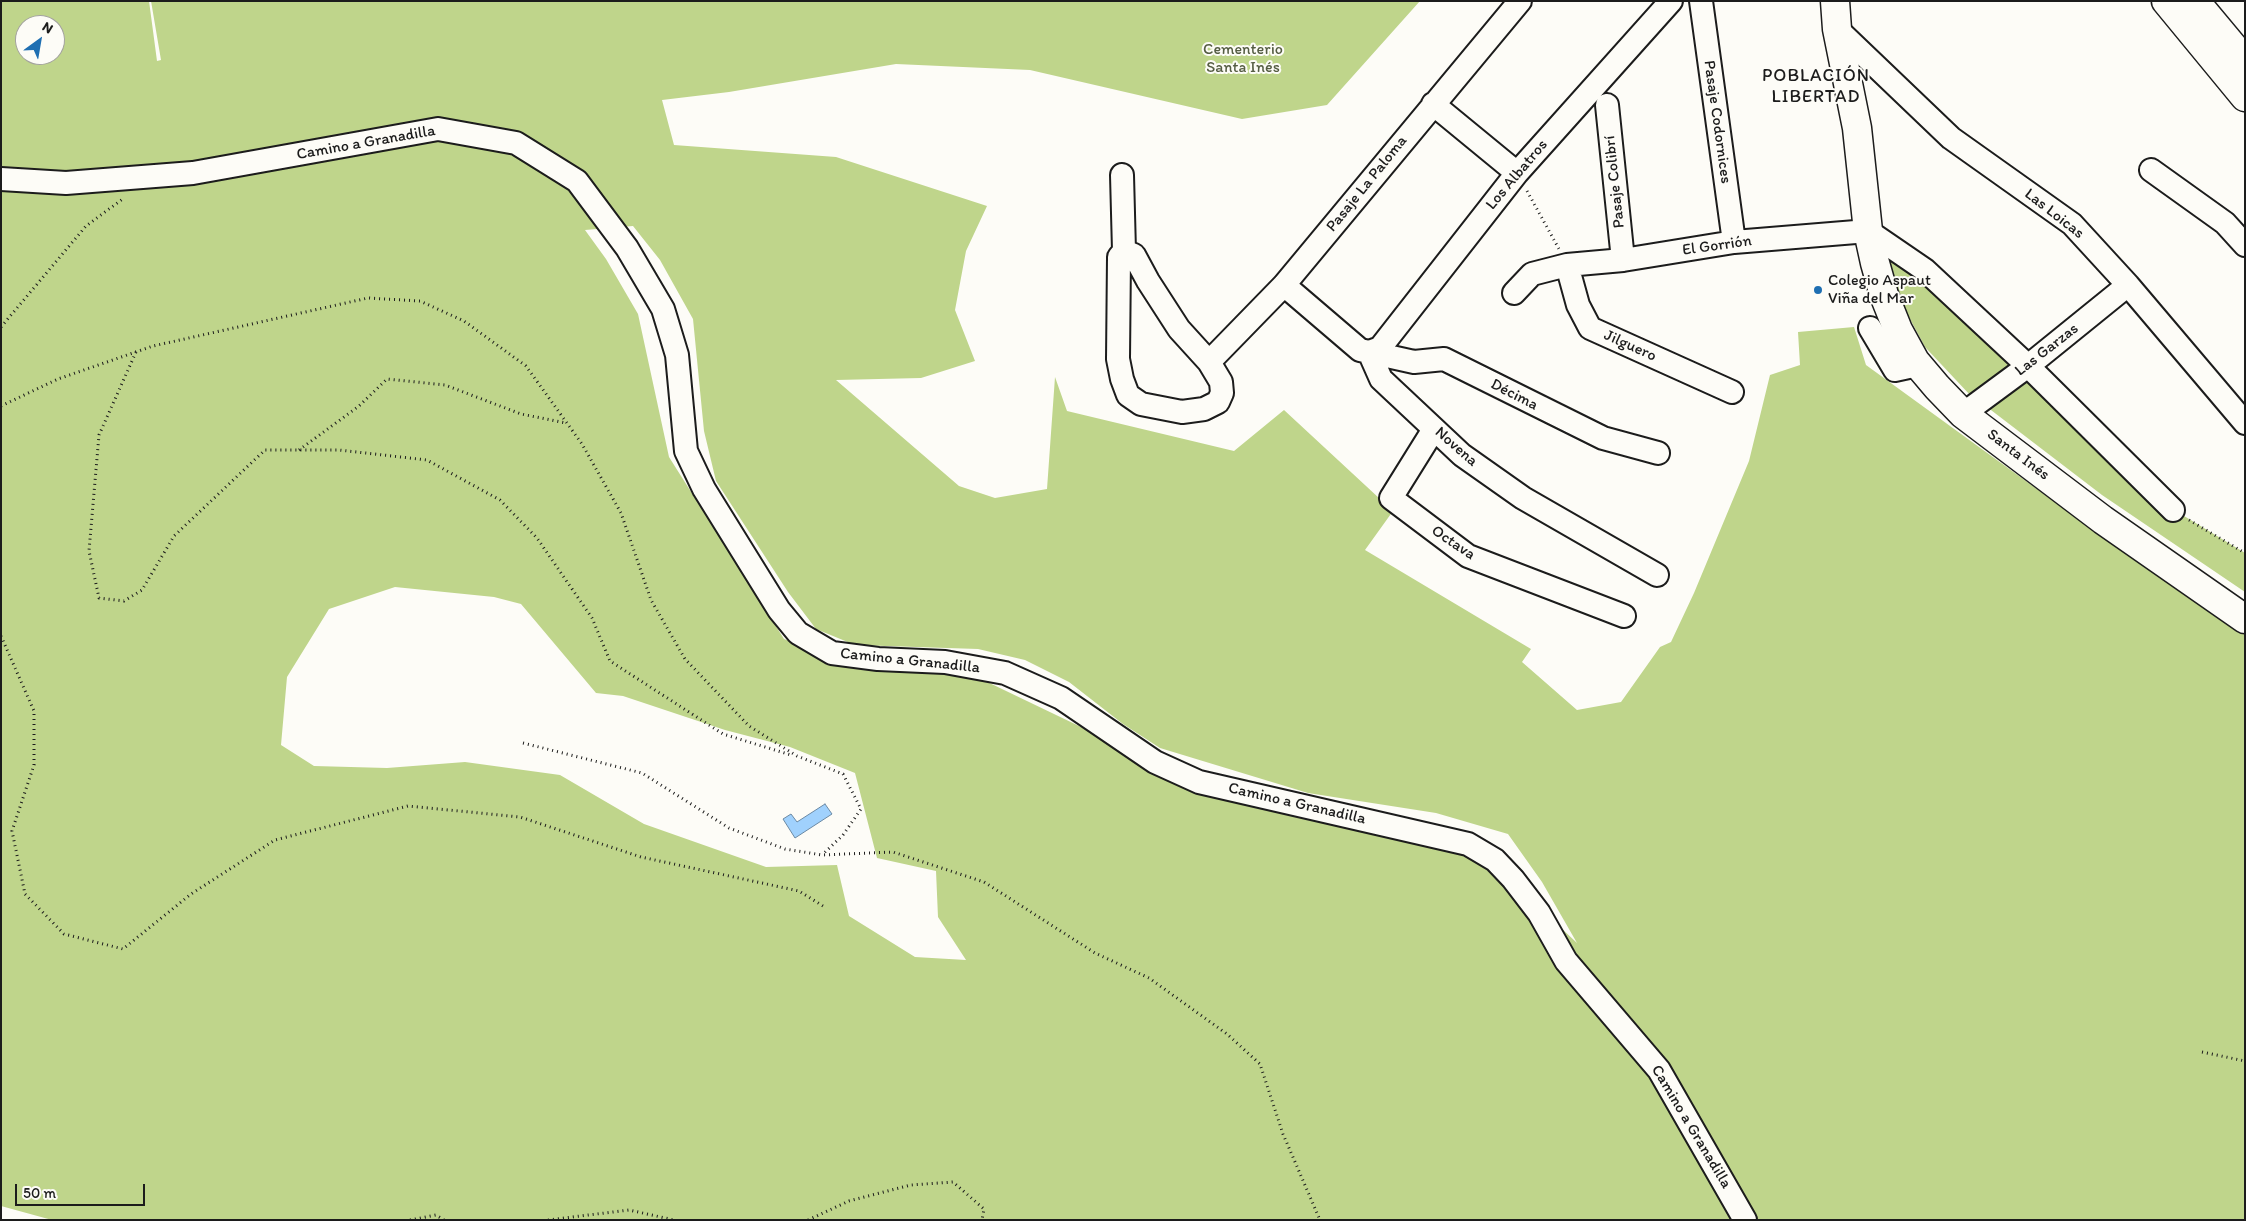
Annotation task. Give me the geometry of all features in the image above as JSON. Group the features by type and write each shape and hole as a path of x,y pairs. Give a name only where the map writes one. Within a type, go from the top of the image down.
{"main road":[{"name":"Santa Inés","path":"1835,1 1838,29 1857,128 1868,231 1884,295 1898,330 1918,365 1936,387 1964,414 2103,520 2245,619"},
{"path":"2166,1 2245,98"},
{"path":"2195,1 2245,62"}],"street":[{"name":"Pasaje La Paloma","path":"1209,362 1284,285 1520,1"},
{"name":"Los Albatros","path":"1369,352 1380,348 1517,173 1672,1"},
{"name":"Pasaje Codornices","path":"1701,1 1734,242"},
{"name":"Las Loicas","path":"1838,29 1951,138 2072,224 2128,285 2245,423"},
{"path":"1433,104 1517,173"},
{"name":"Pasaje Colibrí","path":"1606,106 1623,260"},
{"name":"Camino a Granadilla","path":"1,179 66,184 193,173 438,129 516,143 577,181 627,248 663,309 677,355 686,451 704,489 779,610 798,633 832,653 878,659 945,662 1005,673 1061,698 1155,762 1199,782 1468,844 1495,860 1513,879 1539,913 1566,962 1659,1070 1745,1220"},
{"path":"2151,170 2225,223 2245,245"},
{"path":"1122,175 1124,251 1119,257 1118,359 1128,395 1141,404 1182,412 1204,409 1218,402 1222,393 1221,382 1209,362 1179,329 1148,281 1134,255 1124,251"},
{"path":"1868,231 1925,270 2028,366 2173,510"},
{"name":"El Gorrión","path":"1514,293 1532,274 1567,265 1623,260 1734,242 1868,231"},
{"name":"Jilguero","path":"1567,265 1578,305 1590,328 1732,392"},
{"path":"1284,285 1360,350 1369,352"},
{"name":"Las Garzas","path":"1964,414 2028,366 2128,285"},
{"path":"1870,328 1895,370 1918,365"},
{"name":"Novena","path":"1369,352 1381,379 1462,455 1523,498 1658,575"},
{"name":"Décima","path":"1369,352 1414,362 1444,359 1603,438 1658,452"},
{"name":"Octava","path":"1434,429 1391,498 1468,556 1624,616"}],"path":[{"path":"1517,173 1567,265"},
{"path":"1,327 86,226 131,193"},
{"path":"1,406 58,379 153,346 368,298 420,301 464,321 526,366 582,444 620,513 650,600 685,659 749,726 797,756"},
{"path":"136,352 99,435 89,551 99,598 124,601 142,590 174,536 265,450 339,450 427,460 500,500 537,538 592,618 610,661 723,734 797,756 842,774 861,809 843,835 822,855"},
{"path":"299,450 359,406 387,379 445,384 521,414 566,423"},
{"path":"2173,510 2245,553"},
{"path":"1,636 34,711 34,765 12,831 25,894 64,934 123,949 191,894 274,840 408,806 520,817 641,857 799,891 823,906"},
{"path":"523,743 642,773 729,828 785,849 822,855 893,852 984,882 1095,953 1149,978 1227,1034 1260,1064 1283,1134 1320,1220"},
{"path":"2202,1052 2245,1061"},
{"path":"808,1220 849,1200 911,1185 953,1182 984,1209 982,1220"},
{"path":"548,1220 629,1210 674,1220"},
{"path":"410,1220 436,1215 444,1220"}],"green space":[{"name":"Cementerio Santa Inés","path":"1,1 149,1 157,61 161,60 151,1 1420,1 1327,105 1242,119 1030,70 896,64 729,92 662,100 674,145 836,157 987,206 966,251 955,310 975,361 921,378 836,380 959,486 995,498 1047,489 1055,377 1067,411 1234,451 1284,410 1393,511 1365,550 1531,649 1522,662 1577,710 1621,702 1660,647 1671,642 1694,593 1749,461 1770,375 1800,365 1798,332 1854,327 1866,365 2103,537 2245,634 2245,1220 52,1220 1,1206","holes":["633,226 660,260 693,319 704,431 716,481 788,592 816,629 855,645 978,649 1025,660 1069,682 1123,724 1160,748 1308,793 1436,813 1508,834 1542,882 1577,943 1506,876 1463,846 1193,785 1079,726 977,677 857,667 784,639 669,457 638,314 606,259 585,230","395,587 494,597 521,604 596,693 623,696 725,730 790,747 855,773 877,858 936,871 938,917 966,960 915,957 849,916 837,865 766,867 644,824 560,775 465,762 387,768 314,766 281,745 287,677 329,609"]},
{"path":"1885,248 2014,363 1970,395 1925,347 1902,304"},
{"path":"2034,372 2166,505 2245,553 2245,592 2102,495 1987,407"}],"water":[{"path":"825,804 832,814 795,838 783,819 791,814 797,822"}],"place":[{"name":"Colegio Aspaut Viña del Mar","path":"1818,290"}],"district":[{"name":"POBLACIÓN LIBERTAD","path":"1816,86"}]}
